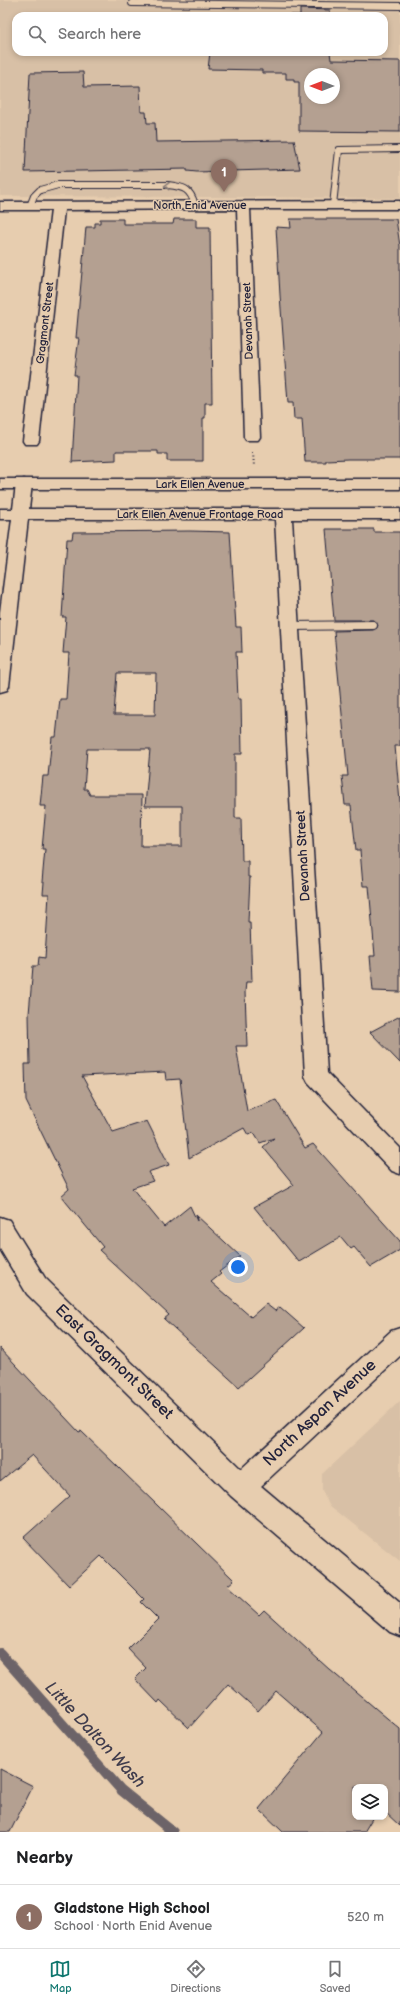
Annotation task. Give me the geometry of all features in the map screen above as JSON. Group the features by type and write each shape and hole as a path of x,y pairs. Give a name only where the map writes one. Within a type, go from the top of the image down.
{"street":[{"name":"Devanah Street","path":"243,205 252,437"},
{"name":"North Enid Avenue","path":"0,206 400,206"},
{"name":"Gragmont Street","path":"31,441 58,206"},
{"name":"Lark Ellen Avenue","path":"0,484 400,484"},
{"path":"0,686 24,484"},
{"name":"Lark Ellen Avenue Frontage Road","path":"0,514 400,514"},
{"name":"Devanah Street","path":"283,514 316,1076 400,1164"},
{"name":"East Gragmont Street","path":"0,1227 36,1286 241,1487 400,1622"},
{"name":"North Aspan Avenue","path":"241,1487 400,1339"}],"lane":[{"path":"132,3 400,6"},
{"path":"333,205 339,150 400,149"},
{"path":"30,206 34,193 43,188 58,185 168,185 182,187 192,194 194,205"},
{"path":"290,626 373,625"}],"path":[{"path":"252,437 254,484"}],"shaded area":[{"path":"0,0 400,0 400,198 0,196"},
{"path":"400,1401 400,1561 329,1505 322,1490 322,1474"}],"building":[{"path":"300,9 330,10 330,12 300,12"},
{"path":"210,56 330,56 331,60 400,61 400,132 299,131 299,82 294,82 294,79 286,79 286,73 262,73 262,70 208,69"},
{"path":"83,72 84,87 140,86 141,112 146,112 147,123 155,123 156,142 294,140 300,169 197,172 187,171 187,169 25,172 30,73"},
{"path":"100,219 123,219 123,224 173,224 174,219 196,219 196,227 210,227 212,403 205,403 205,418 203,418 203,461 167,461 167,454 158,454 158,451 116,451 116,460 72,462 77,375 74,375 79,338 76,338 86,227 95,227 95,223 100,223"},
{"path":"290,219 396,219 400,246 400,459 348,459 326,460 326,462 305,462 302,419 294,419 293,403 288,403 280,295 276,227 291,228"},
{"path":"326,529 374,529 374,532 400,532 400,746 395,746 400,802 400,992 373,991 370,956 375,956 369,886 363,886 360,850 356,850 351,805 345,805 342,776 348,776 334,631 373,630 377,628 378,625 373,620 334,620"},
{"path":"73,532 230,532 236,627 241,627 242,652 236,652 238,699 241,699 242,754 235,754 235,818 241,818 242,861 248,861 248,877 250,877 248,922 250,922 252,982 246,982 245,992 247,1046 236,1046 247,1111 276,1100 305,1148 313,1144 400,1241 400,1250 371,1267 354,1247 351,1249 341,1237 299,1262 254,1207 294,1185 263,1147 274,1138 260,1143 254,1133 248,1135 244,1128 189,1158 180,1079 166,1080 165,1072 82,1076 113,1132 147,1121 169,1165 148,1172 153,1181 132,1188 164,1227 190,1206 197,1221 196,1215 240,1256 219,1272 221,1274 211,1282 251,1317 266,1304 275,1311 280,1307 304,1328 239,1387 164,1319 169,1315 99,1250 103,1247 61,1196 69,1189 26,1101 25,1064 30,1064 29,1014 33,966 38,966 39,957 45,958 49,894 43,894 44,882 42,882 45,849 42,849 46,806 40,806 43,776 48,776 52,737 56,737 60,699 66,699 69,653 63,653 66,617 62,617 67,539 72,539","holes":["117,673 156,673 155,715 114,715","87,749 150,749 145,806 182,806 182,846 141,846 142,795 90,795 87,789 84,789"]},
{"path":"400,1016 400,1063 370,1032"},
{"path":"0,1348 79,1432 81,1431 234,1580 227,1586 259,1615 264,1610 330,1670 400,1729 400,1826 388,1815 388,1784 352,1784 352,1820 371,1820 364,1832 283,1832 259,1809 323,1732 276,1691 258,1711 228,1684 189,1728 160,1700 158,1703 135,1679 146,1668 128,1649 158,1619 141,1602 144,1599 101,1556 69,1586 23,1538 70,1496 32,1455 0,1481"},
{"path":"0,1769 33,1786 10,1832 0,1832"}],"waterway":[{"name":"Little Dalton Wash","path":"0,1653 121,1790 173,1832"}],"place":[{"name":"Gladstone High School","path":"224,192"}]}
